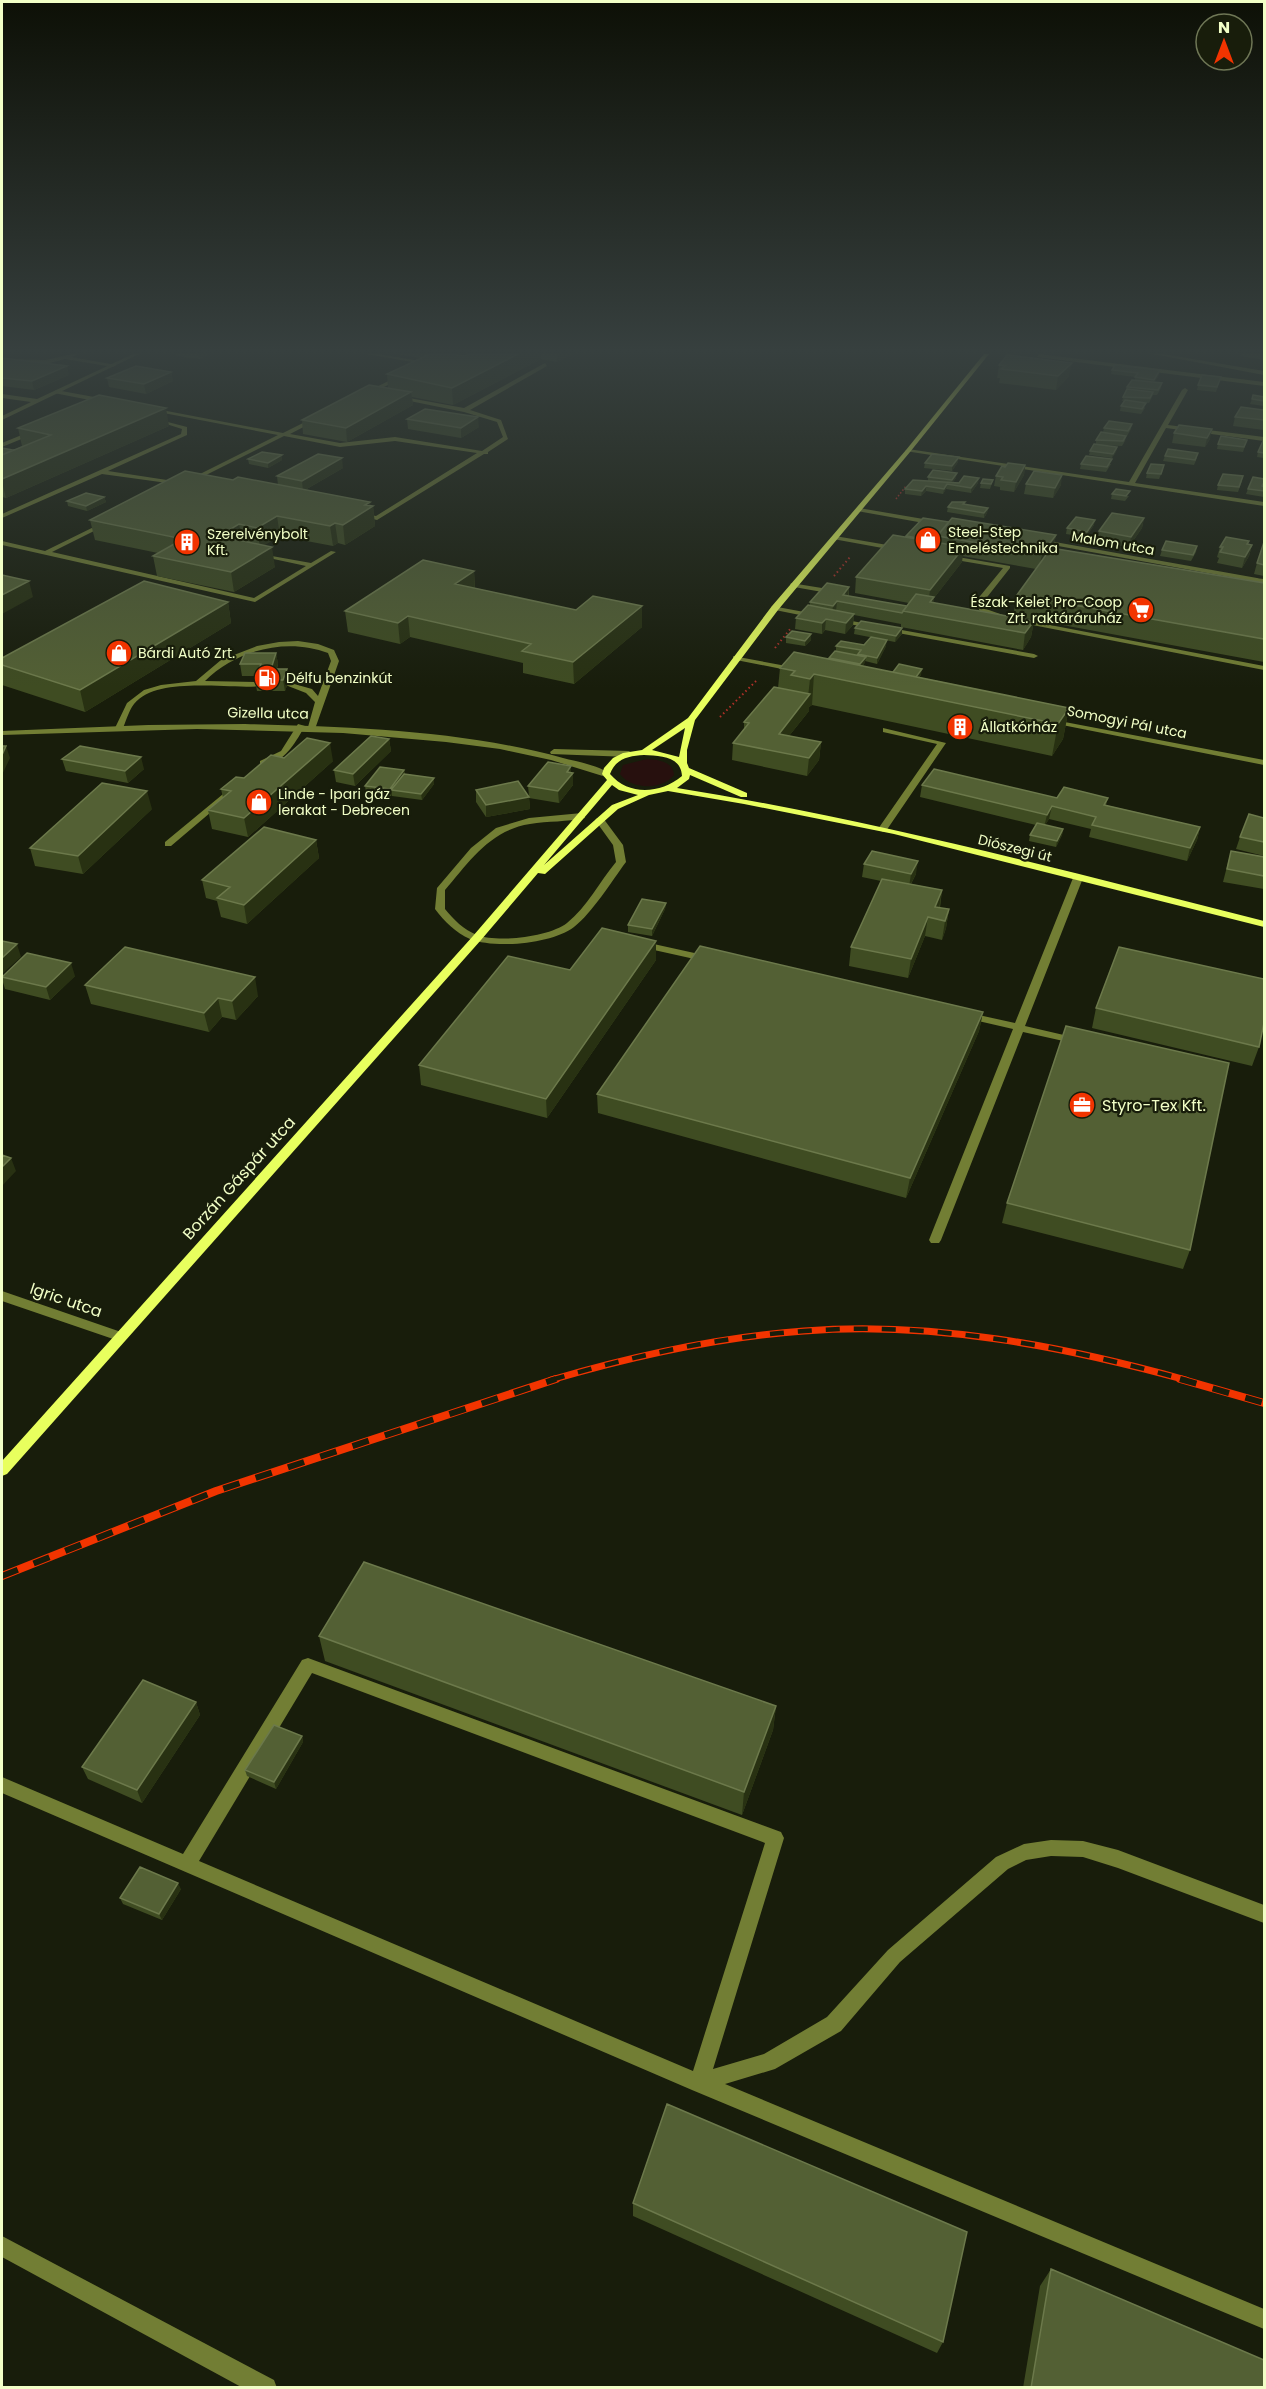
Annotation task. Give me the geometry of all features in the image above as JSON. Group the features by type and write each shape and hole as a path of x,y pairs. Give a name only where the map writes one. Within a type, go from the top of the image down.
{"main road":[{"path":"629,754 644,752 691,720 775,608 896,465"},
{"path":"669,789 680,784 686,777 685,766 691,720"},
{"name":"Diószegi út","path":"644,752 674,757 685,766 759,802"},
{"name":"Borzán Gáspár utca","path":"2,1470 119,1336 477,938 582,816 608,778 608,765 629,754"},
{"path":"608,778 621,788 653,792"},
{"name":"Diószegi út","path":"653,792 669,789 759,802 883,829 1264,924"},
{"name":"Borzán Gáspár utca","path":"501,909 600,820 621,804 653,792"}],"street":[{"path":"2,516 115,465"},
{"path":"173,489 221,465"},
{"path":"354,514 377,518 465,465"},
{"path":"1006,465 1264,504"},
{"path":"1131,484 1142,465"},
{"path":"100,472 195,486"},
{"path":"859,510 914,522 939,524"},
{"path":"45,553 109,521"},
{"path":"836,538 911,551"},
{"name":"Malom utca","path":"1034,541 1261,581"},
{"path":"2,543 255,600 333,552"},
{"path":"243,551 312,565"},
{"path":"932,554 1008,567 980,601 983,610 991,615 1264,668"},
{"path":"794,585 825,591"},
{"path":"775,608 819,616"},
{"path":"831,618 1034,656"},
{"path":"196,684 207,672 227,659 283,644 306,642 331,652 335,661 312,727"},
{"path":"736,658 809,672"},
{"path":"119,728 134,700 144,693 168,687 196,684 259,684"},
{"path":"287,684 309,691 319,702"},
{"name":"Somogyi Pál utca","path":"1043,719 1264,763"},
{"path":"259,767 268,759 284,753 300,726"},
{"name":"Gizella utca","path":"2,733 119,728 300,726 426,736 532,751 629,754"},
{"path":"883,829 942,743 886,730"},
{"name":"Gizella utca","path":"532,751 608,778"},
{"path":"168,844 241,782"},
{"path":"582,816 528,822 501,829 490,836 440,890 440,909 447,918 477,938 510,940 530,938 568,927 621,862 618,846 600,820"},
{"path":"935,1240 1078,878"},
{"path":"627,941 719,961"},
{"path":"950,1012 1086,1043"},
{"name":"Igric utca","path":"2,1296 119,1336"},
{"path":"187,1864 308,1665 775,1838 699,2083"},
{"path":"2,1785 699,2083 1264,2319"},
{"path":"699,2083 768,2062 834,2024 894,1956 1002,1863 1024,1851 1051,1848 1083,1849 1118,1859 1264,1914"},
{"path":"2,2247 266,2388"}],"path":[{"path":"885,514 920,465"},
{"path":"825,591 862,542"},
{"path":"714,723 758,680 762,663 803,613"}],"shaded area":[{"path":"647,759 668,764 674,775 662,783 647,786 632,783 620,774 623,765"}],"building":[{"path":"2,465 33,465 2,479"},
{"path":"297,465 329,465 302,481 277,476"},
{"path":"1025,465 1016,482 1001,480 1003,477 996,476 1002,466"},
{"path":"1150,465 1164,465 1161,474 1147,473"},
{"path":"933,470 957,473 952,480 928,477"},
{"path":"185,471 233,480 238,477 370,502 365,505 373,506 343,525 335,523 330,526 277,516 257,528 239,524 219,536 272,547 231,572 153,556 183,539 90,520"},
{"path":"1034,471 1062,475 1055,488 1026,484"},
{"path":"1223,474 1243,476 1239,487 1218,485"},
{"path":"964,476 979,478 971,488 947,484 944,489 926,486 922,491 905,489 913,480 959,483"},
{"path":"1253,477 1264,479 1262,486 1264,491 1248,489"},
{"path":"983,479 993,480 991,484 981,483"},
{"path":"1116,489 1130,491 1126,496 1112,494"},
{"path":"86,493 104,497 86,506 67,501"},
{"path":"952,502 965,502 963,504 988,508 984,513 948,507"},
{"path":"1112,513 1144,518 1131,537 1099,531"},
{"path":"1076,517 1095,520 1087,532 1067,528"},
{"path":"923,518 949,522 937,536 936,541 906,536"},
{"path":"952,518 1056,535 1042,554 937,536"},
{"path":"893,535 964,547 930,590 856,577"},
{"path":"1226,537 1249,541 1247,544 1252,545 1245,557 1220,552 1223,547 1220,547"},
{"path":"1166,541 1197,546 1193,555 1162,550"},
{"path":"1264,542 1264,565 1257,563"},
{"path":"1051,548 1264,583 1264,639 1017,595"},
{"path":"423,560 474,571 455,584 576,610 593,596 642,606 573,662 522,651 531,644 408,616 398,623 345,611"},
{"path":"2,575 29,581 2,595"},
{"path":"144,581 228,602 80,690 2,665 2,658"},
{"path":"827,583 849,587 843,595 907,606 902,613 837,601 833,606 810,602"},
{"path":"916,594 934,597 930,602 1034,621 1025,633 903,611"},
{"path":"808,605 854,614 846,623 826,619 822,623 796,618"},
{"path":"861,621 902,628 896,636 855,628"},
{"path":"792,631 811,634 805,641 786,637"},
{"path":"871,637 887,640 877,658 858,654 861,650 836,646 841,641 864,645"},
{"path":"835,651 866,657 860,664 829,658"},
{"path":"794,652 1069,708 1058,724 814,674 810,679 791,675 795,671 780,668"},
{"path":"245,653 276,653 271,669 287,669 283,680 255,680 261,664 240,664"},
{"path":"899,664 922,669 916,677 893,672"},
{"path":"774,687 810,694 779,734 821,742 809,758 733,743 749,723 744,722"},
{"path":"371,736 389,739 353,774 334,770"},
{"path":"307,738 330,743 244,818 208,810 231,791 221,789 236,777 244,778 271,755 284,758"},
{"path":"80,746 141,757 125,771 62,759"},
{"path":"548,762 571,766 567,772 573,773 558,791 528,786"},
{"path":"380,767 404,770 390,789 365,786"},
{"path":"934,769 1057,798 1064,787 1108,798 1104,805 1200,827 1190,848 1092,825 1096,817 1052,806 1047,815 922,785"},
{"path":"404,774 434,778 421,794 391,790"},
{"path":"518,781 529,797 486,805 476,790"},
{"path":"102,783 147,791 78,856 30,848"},
{"path":"1249,814 1264,818 1264,842 1240,837"},
{"path":"1037,823 1063,829 1057,841 1030,835"},
{"path":"264,827 316,840 244,905 217,898 230,887 202,880"},
{"path":"872,851 918,861 911,874 864,864"},
{"path":"1231,851 1264,857 1264,876 1227,869"},
{"path":"882,879 942,890 935,907 949,909 945,921 928,917 911,959 851,947"},
{"path":"642,899 666,903 652,929 628,925"},
{"path":"602,928 656,941 546,1099 419,1065 508,956 570,970"},
{"path":"2,941 17,944 2,958"},
{"path":"700,946 983,1012 910,1178 597,1094"},
{"path":"125,947 255,977 232,1001 218,998 204,1013 85,985"},
{"path":"1119,947 1264,979 1264,1023 1259,1047 1096,1008"},
{"path":"27,953 71,963 46,987 2,977"},
{"path":"1066,1026 1229,1063 1190,1250 1007,1203"},
{"path":"2,1155 11,1158 2,1167"},
{"path":"364,1562 776,1706 744,1792 319,1636"},
{"path":"143,1680 196,1702 137,1790 82,1767"},
{"path":"274,1725 302,1736 274,1782 245,1770"},
{"path":"140,1867 178,1883 159,1914 120,1898"},
{"path":"667,2104 967,2232 943,2342 633,2203"},
{"path":"1051,2269 1264,2360 1264,2388 1031,2388"}],"railway":[{"path":"551,1380 613,1363 708,1343 772,1334 852,1329 949,1333 997,1339 1093,1357 1186,1380"},
{"path":"2,1576 216,1491 556,1379"},
{"path":"1180,1379 1264,1403"}],"place":[{"name":"Steel-Step Emeléstechnika","path":"928,540"},
{"name":"Szerelvénybolt Kft.","path":"187,542"},
{"name":"Észak-Kelet Pro-Coop Zrt. raktáráruház","path":"1141,610"},
{"name":"Bárdi Autó Zrt.","path":"119,653"},
{"name":"Délfu benzinkút","path":"267,678"},
{"name":"Állatkórház","path":"960,727"},
{"name":"Linde - Ipari gáz lerakat - Debrecen","path":"259,802"},
{"name":"Styro-Tex Kft.","path":"1082,1105"}]}
